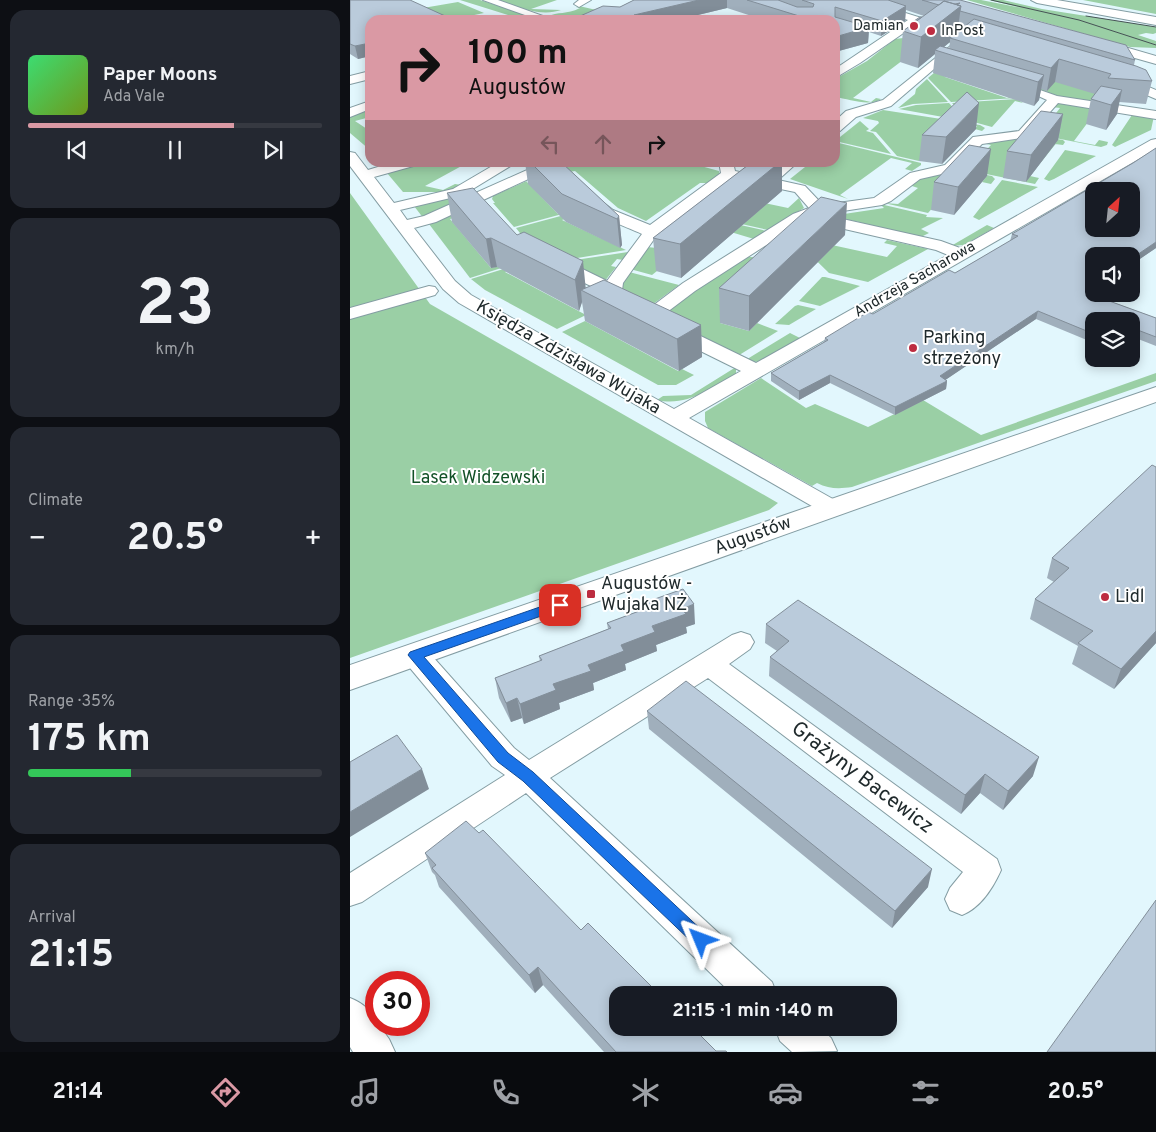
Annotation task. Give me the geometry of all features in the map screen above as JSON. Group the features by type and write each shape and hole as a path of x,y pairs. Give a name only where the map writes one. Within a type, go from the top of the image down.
{"street":[{"path":"488,0 534,15"},
{"path":"853,0 1006,45"},
{"path":"1037,0 1156,21"},
{"path":"840,71 860,60 882,42 917,19"},
{"path":"840,124 852,114 887,103 968,34"},
{"path":"870,38 882,42"},
{"path":"1085,39 1156,60"},
{"path":"934,62 952,67"},
{"path":"350,80 365,76"},
{"path":"1109,76 1135,84 1156,95"},
{"path":"1025,90 1055,99 1156,115"},
{"path":"648,318 694,283 799,217 818,210 877,202 886,198 916,176 950,168 978,140 1023,134 1055,99"},
{"path":"350,113 365,108"},
{"name":"Andrzeja Sacharowa","path":"674,418 1156,143"},
{"name":"Księdza Zdzisława Wujaka","path":"350,156 448,285 465,299 832,508"},
{"path":"365,175 394,167"},
{"path":"390,208 451,194 501,167"},
{"path":"403,226 487,203 555,167"},
{"path":"767,182 785,167"},
{"path":"613,290 614,283 651,232 727,168 767,182 800,189 828,220 833,222 941,246 960,254"},
{"path":"465,188 487,203"},
{"path":"582,192 608,213 651,232"},
{"path":"539,255 613,290 622,305 756,372"},
{"path":"350,314 429,291"},
{"name":"Augustów","path":"350,678 1156,394"},
{"path":"350,891 528,776 742,642"},
{"path":"415,655 503,757 528,776 750,986"},
{"name":"Grażyny Bacewicz","path":"709,664 986,870 962,899"},
{"path":"350,1016 376,1052"}],"green space":[{"path":"460,0 480,0 526,15 508,15"},
{"path":"497,0 557,0 531,9 561,10 537,12"},
{"path":"967,0 981,0 1022,8 989,0 1003,0 1042,9 1156,27 1156,33 1138,35 1156,41 1156,48 1130,47"},
{"path":"1083,0 1156,0 1156,14"},
{"path":"458,2 484,13 474,15 439,15 423,8"},
{"path":"576,7 605,12 596,15 552,15 580,8"},
{"path":"919,36 952,41 949,43 932,38 853,98 871,102 859,102 840,98 840,76 867,61 895,39"},
{"path":"967,39 1103,96 1097,102 1070,98 1068,100 1044,94 1048,92 1041,90"},
{"path":"941,67 945,77 1007,98 1014,95 1016,98 951,102 928,78"},
{"path":"927,79 948,102 913,104 898,108 915,94 916,89"},
{"path":"1017,99 1023,103 1015,101 992,127 970,121 952,103"},
{"path":"949,103 965,121 899,109 916,105"},
{"path":"1060,103 1097,110 1074,141 1095,145 1099,140 1108,142 1107,145 1101,147 1030,133 1053,117 1060,108 1052,107"},
{"path":"883,110 980,125 985,128 982,131 975,129 977,126 958,122 919,161 897,156 876,132 870,131 879,123 878,121 863,118"},
{"path":"365,111 365,118 355,121 365,128 365,146 350,133 350,116"},
{"path":"1132,115 1154,116 1151,130 1115,147 1112,145"},
{"path":"860,121 869,129 866,131 873,133 891,154 840,142 840,137"},
{"path":"1027,134 1063,140 1065,142 1063,145 1056,144 1030,176 1039,178 1035,184 957,168 970,167 991,145 981,143"},
{"path":"840,143 921,163 912,171 905,169 912,163 891,158 840,195 848,199 790,179 805,167 840,167"},
{"path":"1065,150 1096,156 1054,179 1049,181 1044,179"},
{"path":"410,167 460,167 425,186 443,190 455,184 462,185 447,192 403,192 387,173"},
{"path":"565,167 704,167 719,171 720,175 711,183 700,183 646,221 618,208 575,171 569,172"},
{"path":"954,169 992,176 995,179 991,184 982,182 987,176 965,172 928,213 884,203 898,204 918,188 909,185 919,178"},
{"path":"554,174 528,181 538,176"},
{"path":"1002,180 1038,187 979,220 973,217"},
{"path":"526,181 558,214 592,206 514,227 493,203 495,203 492,199 493,196"},
{"name":"Lasek Widzewski","path":"350,193 430,304 778,503 769,510 350,658"},
{"path":"718,193 788,208 799,198 804,208 768,230 683,211"},
{"path":"454,196 468,200 424,219 414,206"},
{"path":"880,204 927,215 926,217 943,218 921,229 929,233 919,238 857,225 859,222 844,219 844,214 884,208"},
{"path":"594,207 562,220 626,250 559,261 527,242 516,228"},
{"path":"463,209 484,211 450,219 491,268 533,258 470,278 429,224"},
{"path":"691,214 767,231 754,239 734,233"},
{"path":"987,225 994,228 964,245 951,246"},
{"path":"785,230 809,240 887,257 897,246 884,243 887,240 928,249 868,282 829,273"},
{"path":"647,247 657,248 657,271 652,275 630,269"},
{"path":"628,252 623,260 617,259 611,266 616,267 604,282 562,262"},
{"path":"744,256 773,260 720,323 749,331 757,323 778,331 736,357 663,321 664,309"},
{"path":"526,262 505,272 586,315 557,329 485,290 471,279"},
{"path":"629,272 679,285 645,310 620,286"},
{"path":"822,277 860,286 820,306 799,301"},
{"path":"795,306 816,309 789,325 775,324"},
{"path":"585,321 678,371 682,369 694,375 676,385 658,385 562,332"},
{"path":"790,333 800,338 759,362 744,361"},
{"path":"736,367 736,374 689,399 678,401 657,400 663,396 691,395"},
{"path":"1156,373 1156,381 847,488 830,487 817,483 812,486 708,428 705,421 705,412 761,378 806,408 815,404 868,427 923,400 981,435"}],"building":[{"path":"350,0 410,0 443,15 365,15 365,44 355,46 350,44"},
{"path":"634,0 699,0 634,15 582,15 603,6 620,7"},
{"path":"747,0 778,0 797,7 813,7 814,4 802,0 888,0 906,6 882,21 835,7 835,15 796,15"},
{"path":"922,0 960,0 1126,45 1135,60 960,11 961,6 957,5 960,3 955,4 944,1 939,5"},
{"path":"944,1 961,6 921,37 903,31"},
{"path":"840,18 869,27 840,36"},
{"path":"974,19 1136,66 1146,70 1152,81 1108,78 1111,74 1059,59 1051,68 950,38"},
{"path":"940,46 1044,75 1038,82 935,50"},
{"path":"1101,86 1122,90 1111,105 1091,99"},
{"path":"967,92 979,103 946,137 922,135"},
{"path":"1041,111 1063,114 1031,155 1007,151"},
{"path":"969,145 991,149 958,187 934,182"},
{"path":"1156,148 1156,242 1140,253 1140,247 1085,247 1085,302 1112,302 1140,312 1085,312 1085,330 1038,311 940,376 947,381 895,407 830,375 799,391 771,373 828,340 825,338 868,312 873,314 949,270 955,273 1018,236 1012,234 1085,191 1085,238 1140,238 1140,182 1101,182"},
{"path":"535,167 566,167 619,216 617,219 562,194"},
{"path":"745,167 774,167 680,244 653,238"},
{"path":"473,188 517,235 524,232 583,261 575,280 491,238 486,239 447,193"},
{"path":"821,197 847,203 749,296 719,288"},
{"path":"604,280 701,325 677,339 581,290"},
{"path":"1140,312 1156,318 1156,337 1140,331"},
{"name":"Lidl","path":"1152,465 1156,467 1156,631 1121,669 1078,643 1093,631 1035,599 1069,568 1052,558"},
{"path":"683,589 694,604 682,609 686,614 652,626 655,632 621,645 624,651 588,665 591,671 553,684 556,690 520,704 517,698 506,703 495,678 542,660 539,656 611,628 607,623 642,610 638,605"},
{"path":"798,600 1039,757 1008,791 985,774 965,795 770,657 789,641 766,624"},
{"path":"686,681 932,869 895,911 647,711"},
{"path":"397,735 422,769 350,812 350,762"},
{"path":"466,821 479,833 483,830 581,930 588,923 651,986 609,986 609,1036 701,1036 716,1051 727,1052 616,1052 538,967 529,975 432,868 436,865 425,853"},
{"path":"1156,900 1156,1052 1047,1052"}],"tram line":[{"path":"991,0 1079,20 1156,45"},
{"path":"1086,16 1156,27"}],"place":[{"name":"Damian","path":"914,26"},
{"name":"InPost","path":"931,31"},
{"name":"Parking strzeżony","path":"913,348"},
{"name":"Augustów - Wujaka NŻ","path":"591,594"},
{"name":"Lidl","path":"1105,597"}],"route":[{"path":"560,605 415,655 503,757 528,776 701,940"}]}
